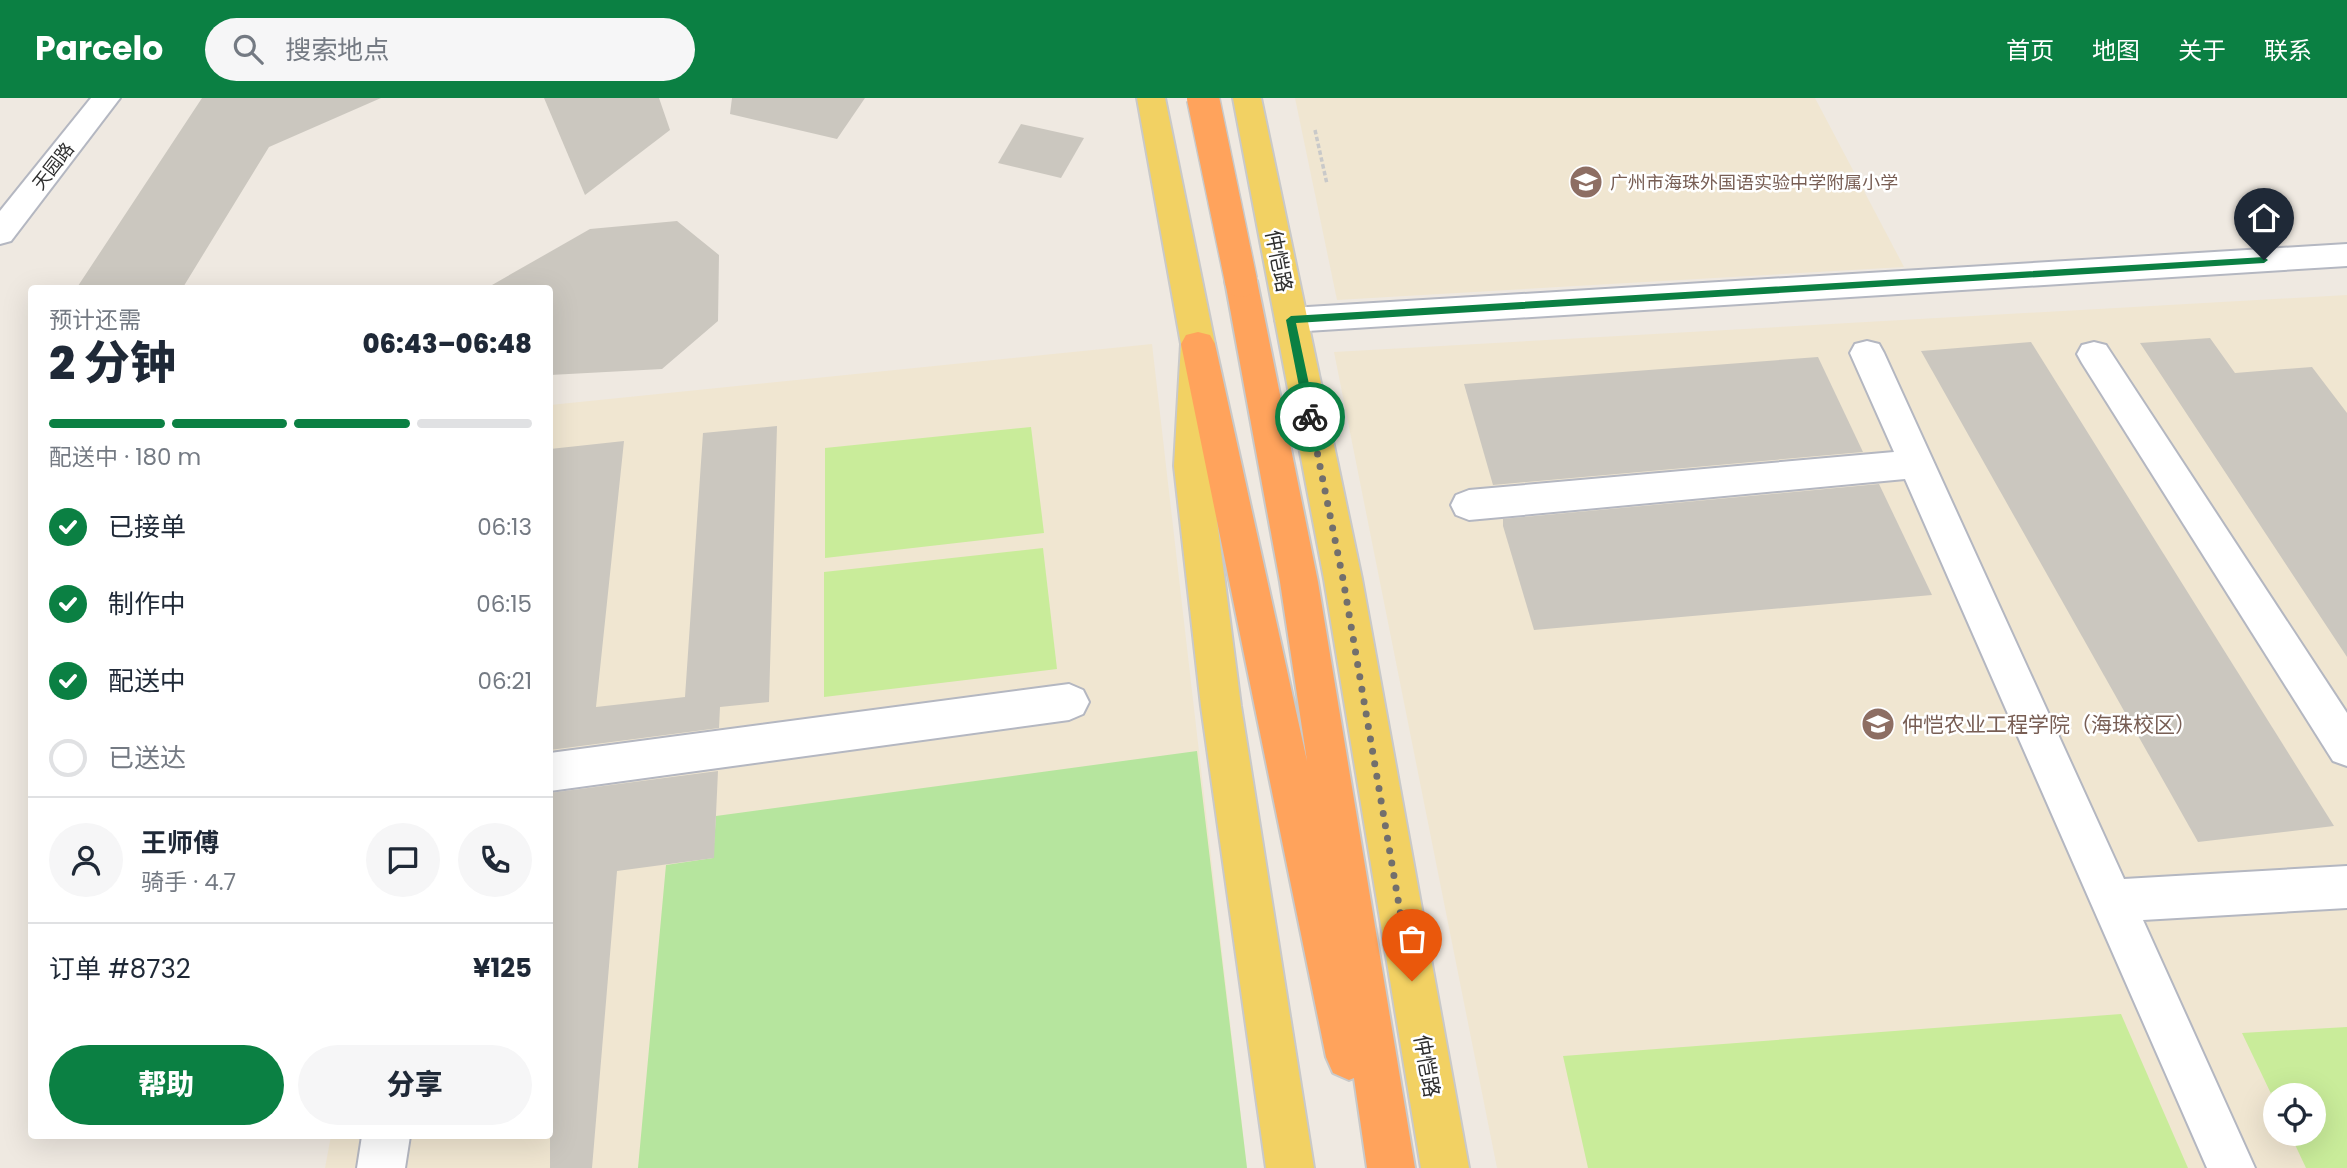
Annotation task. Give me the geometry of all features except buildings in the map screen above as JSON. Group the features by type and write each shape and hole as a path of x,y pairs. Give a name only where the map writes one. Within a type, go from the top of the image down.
{"highway":[{"path":"1203,98 1299,582 1391,1168"},
{"path":"1198,344 1372,1168"}],"main road":[{"path":"1151,98 1198,344 1192,466 1220,706 1290,1168"},
{"name":"仲恺路","path":"1247,98 1343,579 1445,1168"}],"street":[{"name":"天园路","path":"0,233 106,98"},
{"path":"1291,320 2347,255"},
{"path":"1867,353 2231,1168"},
{"path":"2094,354 2347,748"},
{"path":"1469,505 1917,464"},
{"path":"553,772 1069,702"},
{"path":"2112,901 2347,887"},
{"path":"381,1168 386,1139"}],"path":[{"path":"1315,130 1327,184"}],"shaded area":[{"name":"广州市海珠外国语实验中学附属小学","path":"1295,98 1815,98 1904,267 1337,300"},
{"name":"仲恺农业工程学院（海珠校区）","path":"2347,295 2347,1168 1497,1168 1334,352"},
{"path":"1152,344 1247,1168 325,1168 330,1139 553,1139 553,405"}],"green space":[{"path":"1031,427 1044,533 825,558 825,448"},
{"path":"1043,548 1057,669 824,697 824,572"},
{"path":"1197,751 1247,1168 638,1168 666,865 713,858 716,816"},
{"path":"2121,1014 2188,1168 1588,1168 1563,1056"},
{"path":"2347,1027 2347,1168 2306,1168 2296,1146 2326,1146 2326,1083 2266,1083 2242,1033"}],"way so far":[{"path":"1310,417 1343,579 1412,981"}],"place":[{"name":"广州市海珠外国语实验中学附属小学","path":"1586,182"},
{"name":"仲恺农业工程学院（海珠校区）","path":"1878,724"}],"route":[{"path":"1310,417 1291,320 2264,260"}]}
